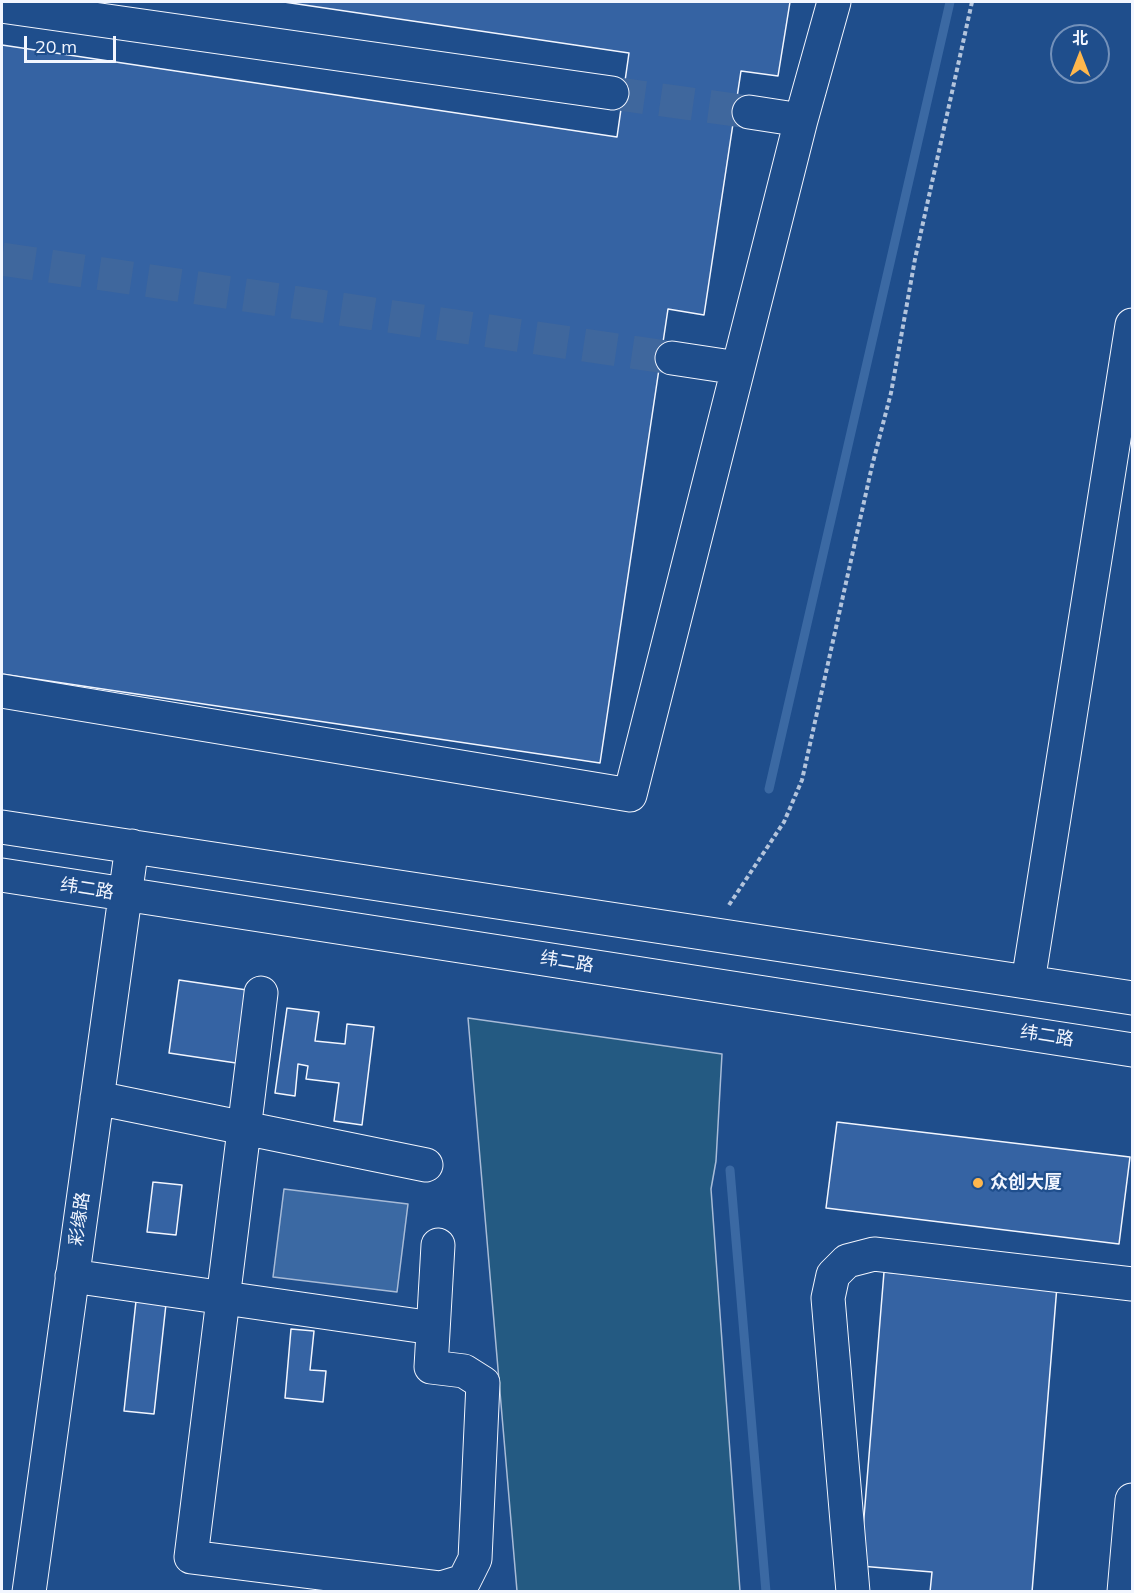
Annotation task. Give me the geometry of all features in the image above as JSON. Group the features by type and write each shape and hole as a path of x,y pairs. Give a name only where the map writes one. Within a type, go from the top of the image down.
{"street":[{"path":"2,691 630,795 801,120 834,2"},
{"path":"2,6 612,93"},
{"path":"749,112 801,120"},
{"path":"1028,982 1132,325"},
{"path":"672,358 738,368"},
{"path":"2,826 1132,998"},
{"name":"彩缘路","path":"29,1592 132,846"},
{"name":"纬二路","path":"2,875 1132,1050"},
{"path":"261,993 191,1557 441,1588 464,1581 475,1559 483,1383 464,1371 431,1367 438,1245"},
{"path":"97,1098 426,1165"},
{"path":"853,1592 828,1298 833,1275 847,1261 874,1254 1132,1284"},
{"path":"72,1276 433,1328"},
{"path":"1124,1592 1132,1500"}],"path":[{"path":"712,934 784,822 802,780 872,466 891,393 915,260 972,2"}],"shaded area":[{"path":"468,1018 722,1054 716,1161 711,1189 740,1591 517,1591"},
{"path":"284,1189 408,1204 397,1292 273,1277"}],"building":[{"path":"284,2 790,2 778,76 741,71 704,315 668,309 600,763 2,674 2,45 617,137 629,53"},
{"path":"179,980 247,990 236,1063 169,1053"},
{"path":"287,1008 319,1012 315,1041 345,1044 347,1024 374,1027 362,1125 334,1121 339,1083 306,1079 308,1066 298,1064 295,1096 275,1093"},
{"name":"众创大厦","path":"837,1122 1130,1157 1119,1244 826,1208"},
{"path":"153,1182 182,1185 176,1235 147,1232"},
{"path":"884,1272 1057,1286 1032,1592 930,1592 932,1572 860,1566"},
{"path":"136,1301 166,1304 154,1414 124,1411"},
{"path":"291,1329 314,1331 310,1370 326,1371 323,1402 285,1398"}],"waterway":[{"path":"769,789 950,2"},
{"path":"730,1170 766,1592"}],"tunnel":[{"path":"612,93 749,112"},
{"path":"2,259 672,358"}],"place":[{"name":"众创大厦","path":"978,1183"}]}
